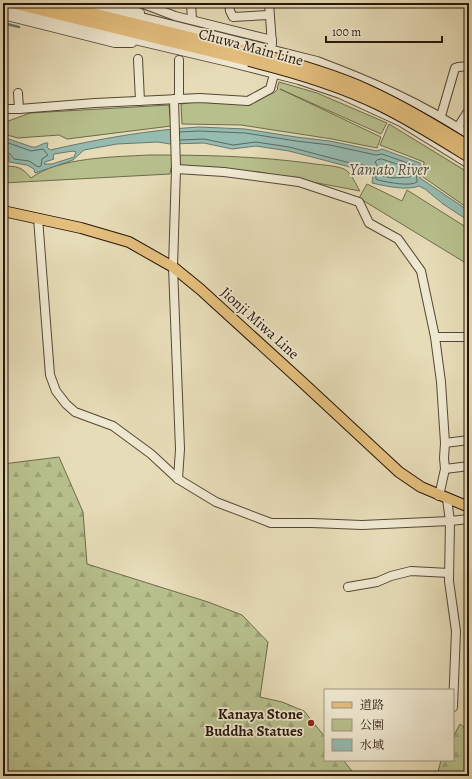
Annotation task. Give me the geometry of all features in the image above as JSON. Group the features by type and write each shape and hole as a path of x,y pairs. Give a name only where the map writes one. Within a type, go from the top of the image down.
{"main road":[{"name":"Chuwa Main Line","path":"11,3 250,57 315,70 368,90 423,117 469,146"},
{"name":"Chuwa Main Line","path":"51,3 250,57 329,84 379,105 421,127 469,157"},
{"name":"Jionji Miwa Line","path":"3,211 81,228 129,242 173,267 206,294 399,472 421,488 469,507"}],"street":[{"path":"85,3 317,61 396,93 441,116 469,135"},
{"path":"113,3 124,6 156,21"},
{"path":"146,3 146,5 168,13 272,40"},
{"path":"191,3 192,20"},
{"path":"229,3 230,11 233,17 269,15"},
{"path":"269,3 272,49"},
{"path":"3,9 299,80 340,94 401,122 469,164"},
{"path":"3,15 115,43 147,43"},
{"path":"138,59 140,101"},
{"path":"178,479 180,449 173,267 179,60"},
{"path":"441,116 455,68 469,66"},
{"path":"3,109 200,98 248,101 270,89 274,74"},
{"path":"18,93 19,109"},
{"path":"458,127 469,110"},
{"path":"176,169 224,172 299,182 359,202 369,223 398,239 421,271 435,338 441,382 445,443 443,497 450,521 449,573 456,631 454,689"},
{"path":"38,218 50,375 56,391 66,404 75,412 113,426 151,454 178,479 216,502 271,523 362,525 469,519"},
{"path":"435,338 469,337"},
{"path":"445,443 469,440"},
{"path":"445,469 469,466"},
{"path":"348,587 377,582 391,576 411,571 449,573"}],"green space":[{"path":"279,82 317,93 387,123 381,134 280,89 381,137 377,148 332,139 241,125 182,124 181,104 195,102 249,104 275,92 278,89"},
{"path":"169,105 171,126 67,139 59,135 18,138 3,134 3,123 30,113"},
{"path":"389,124 469,173 469,209 423,177 424,162 380,145"},
{"path":"149,155 249,157 336,167 344,169 349,173 360,191 259,172 171,168 170,174 3,183 3,166 19,168 25,171 31,178 43,171 72,162 88,159"},
{"path":"367,184 402,201 407,190 469,229 469,265 359,198"},
{"path":"59,457 83,512 87,564 208,602 242,615 268,642 260,697 282,702 304,711 324,736 324,761 344,761 356,776 3,776 3,464"},
{"path":"460,724 469,731 469,776 437,776 441,761 454,761 454,735"}],"water":[{"name":"Yamato River","path":"199,127 245,129 330,141 377,151 382,149 420,163 420,178 469,211 469,221 419,186 402,188 372,183 373,175 370,170 354,168 289,151 256,146 232,149 204,143 170,144 158,142 117,144 84,150 73,160 35,173 34,169 27,165 9,162 9,157 3,155 3,137 32,147 48,143 47,147 50,150 87,142 161,130","holes":["73,151 76,152 74,157 52,164 44,164 45,162 54,159 54,154"]}],"waterway":[{"path":"3,23 19,27"}],"place":[{"name":"Kanaya Stone Buddha Statues","path":"311,723"}]}
